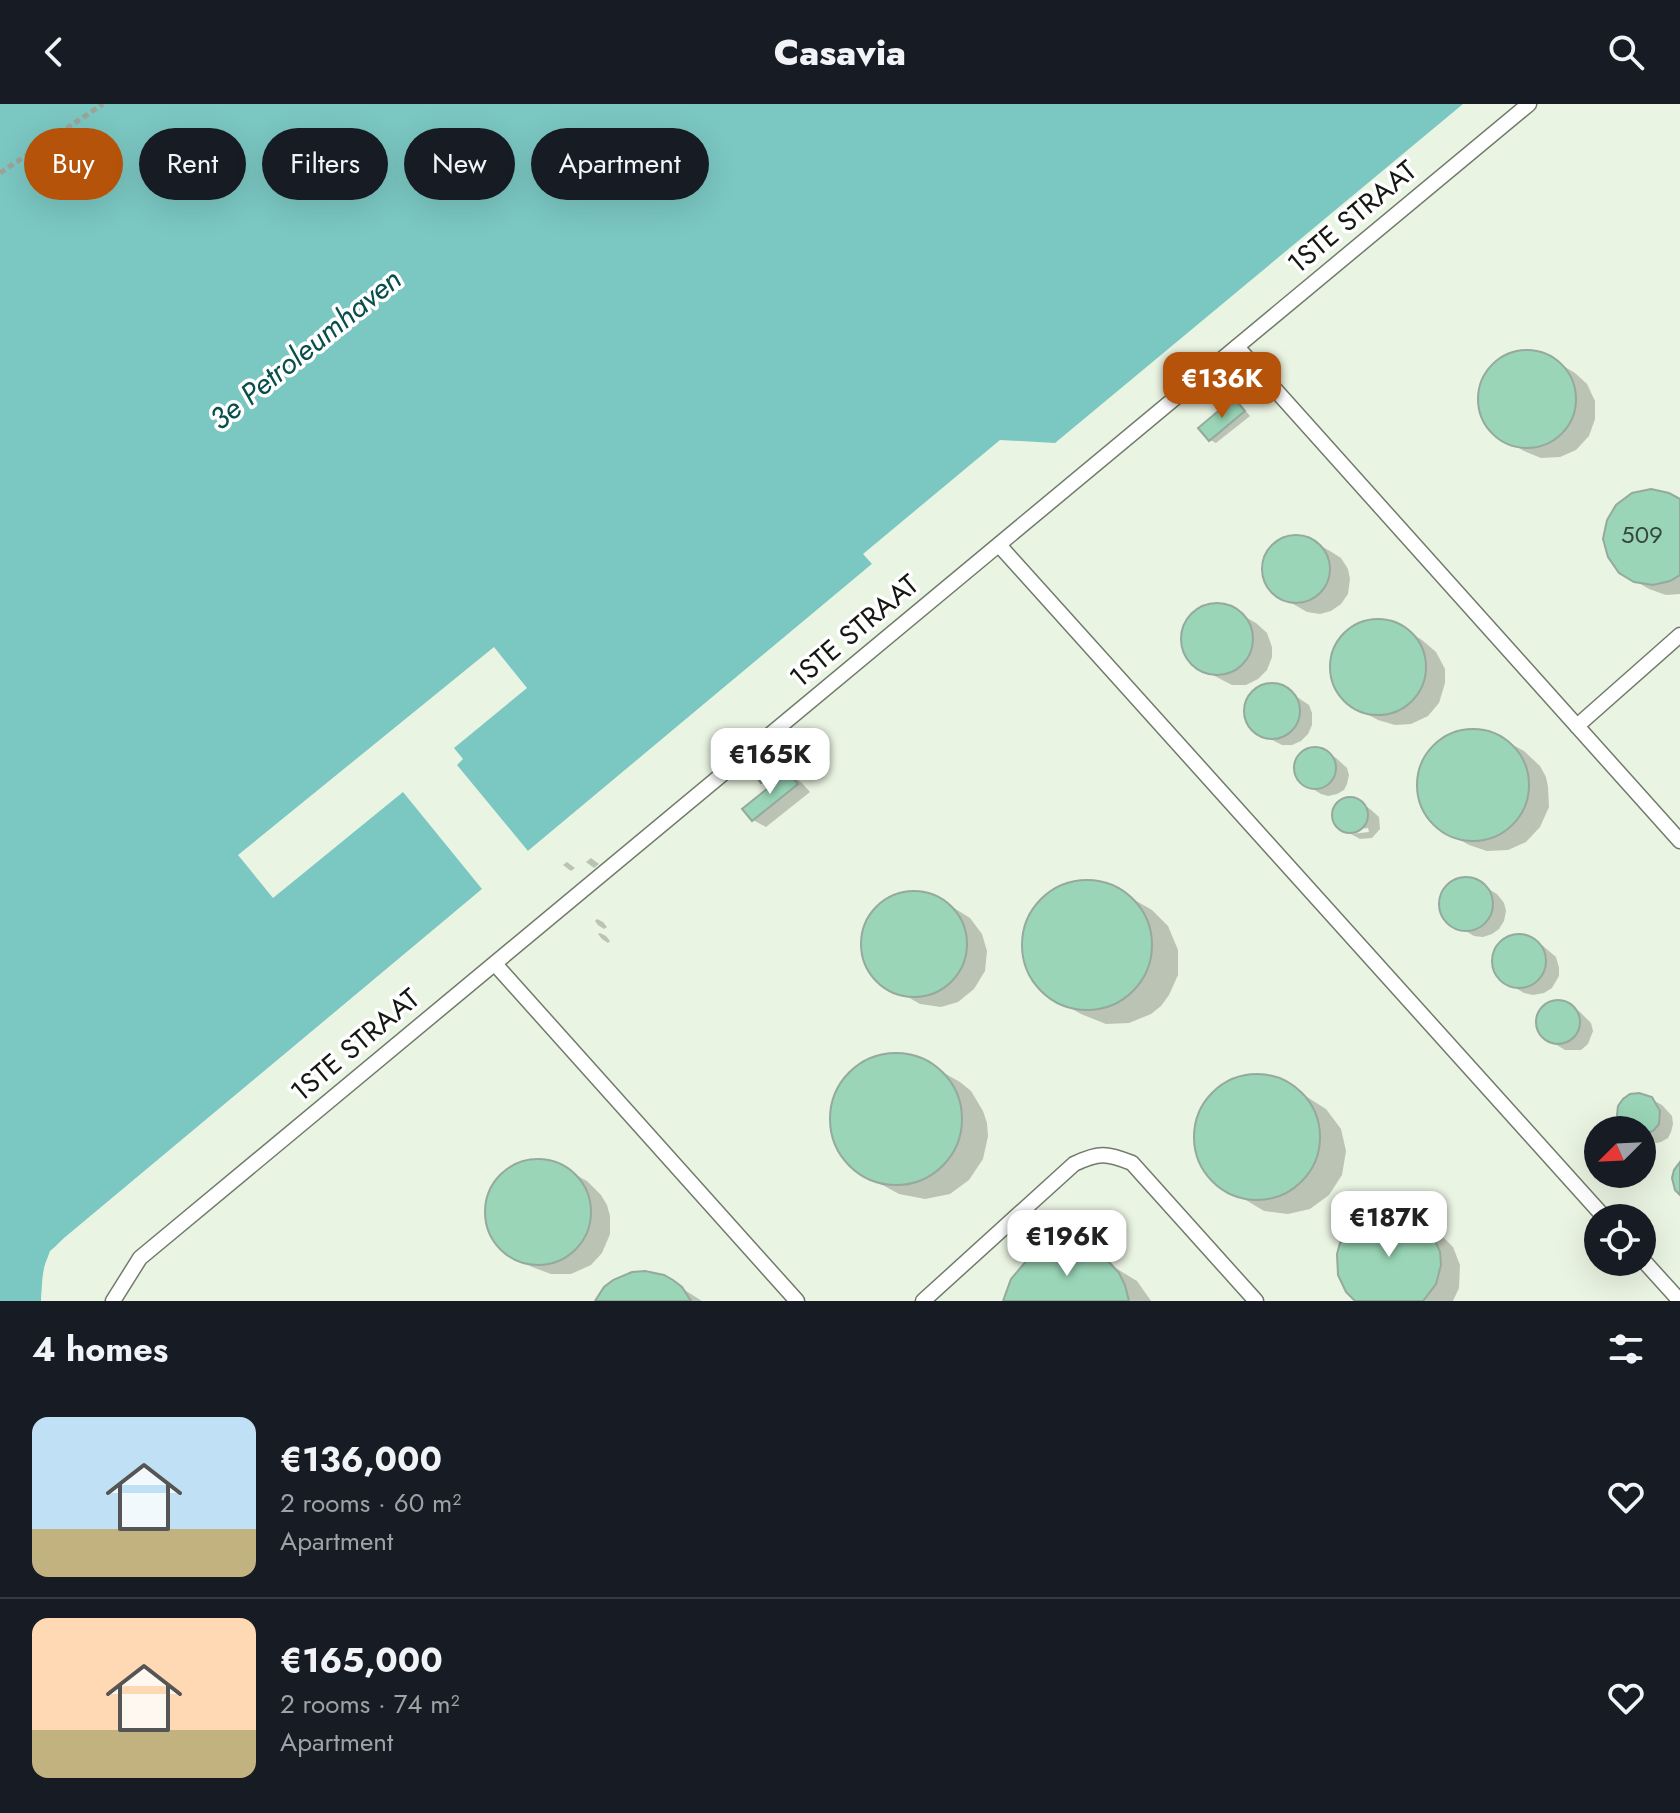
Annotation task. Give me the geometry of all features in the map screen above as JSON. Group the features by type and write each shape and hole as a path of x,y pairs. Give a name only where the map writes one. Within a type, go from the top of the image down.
{"lane":[{"name":"1STE STRAAT","path":"113,1301 140,1258 1529,104"},
{"path":"1237,347 1680,841"},
{"path":"999,545 1592,1204"},
{"path":"1577,726 1680,635"},
{"path":"495,964 797,1301"},
{"path":"923,1301 1074,1164 1091,1156 1112,1155 1132,1163 1256,1301"},
{"path":"1656,1274 1680,1301"}],"path":[{"path":"0,173 103,104"}],"water":[{"name":"3e Petroleumhaven","path":"0,104 1463,104 1055,443 1000,440 863,554 872,564 64,1238 47,1259 41,1301 0,1301"}],"pier":[{"path":"872,564 875,567 67,1241 54,1253 49,1266 45,1301 41,1301 45,1265 50,1251 482,889 403,792 273,898 238,855 494,647 527,688 454,748 463,759 457,765 528,851"}],"building":[{"path":"1527,350 1546,354 1561,365 1572,380 1576,399 1572,418 1561,433 1546,444 1527,448 1508,444 1493,433 1482,418 1478,399 1482,380 1493,365 1508,354"},
{"path":"1220,383 1228,393 1215,404 1207,394"},
{"path":"1234,398 1245,411 1209,441 1198,428"},
{"path":"1651,489 1680,499 1680,575 1653,585 1634,582 1619,573 1608,557 1603,539 1607,520 1616,505 1632,493"},
{"path":"1289,535 1303,535 1315,540 1325,550 1330,569 1325,588 1315,598 1303,603 1289,603 1277,598 1267,588 1262,576 1262,562 1267,550 1277,540"},
{"path":"1217,603 1237,609 1247,619 1253,639 1247,659 1237,669 1217,675 1197,669 1187,659 1181,639 1187,619 1197,609"},
{"path":"1378,619 1396,623 1412,633 1422,649 1426,667 1422,685 1412,701 1396,711 1378,715 1360,711 1344,701 1334,685 1330,667 1334,649 1344,633 1360,623"},
{"path":"1272,683 1292,691 1300,711 1292,731 1272,739 1252,731 1244,711 1252,691"},
{"path":"1473,729 1495,733 1513,745 1525,763 1529,785 1525,807 1513,825 1495,837 1473,841 1451,837 1433,825 1421,807 1417,785 1421,763 1433,745 1451,733"},
{"path":"1315,747 1330,753 1336,768 1330,783 1315,789 1300,783 1294,768 1300,753"},
{"path":"766,763 774,773 761,783 753,773"},
{"path":"788,772 798,784 752,821 742,809"},
{"path":"1350,797 1362,803 1368,815 1362,827 1350,833 1338,827 1332,815 1338,803"},
{"path":"1466,877 1485,885 1493,904 1485,923 1466,931 1447,923 1439,904 1447,885"},
{"path":"1087,880 1112,885 1133,899 1147,920 1152,945 1147,970 1133,991 1112,1005 1087,1010 1062,1005 1041,991 1027,970 1022,945 1027,920 1041,899 1062,885"},
{"path":"914,891 934,895 951,907 963,924 967,944 963,964 951,981 934,993 914,997 894,993 877,981 865,964 861,944 865,924 877,907 894,895"},
{"path":"1519,934 1538,942 1546,961 1538,980 1519,988 1500,980 1492,961 1500,942"},
{"path":"1558,1000 1574,1006 1580,1022 1574,1038 1558,1044 1542,1038 1536,1022 1542,1006"},
{"path":"896,1053 921,1058 943,1072 957,1094 962,1119 957,1144 943,1166 921,1180 896,1185 871,1180 849,1166 835,1144 830,1119 835,1094 849,1072 871,1058"},
{"path":"1257,1074 1281,1079 1301,1093 1315,1113 1320,1137 1315,1161 1301,1181 1281,1195 1257,1200 1233,1195 1213,1181 1199,1161 1194,1137 1199,1113 1213,1093 1233,1079"},
{"path":"1630,1094 1652,1097 1660,1111 1656,1128 1656,1116 1617,1116 1618,1106"},
{"path":"538,1159 558,1163 575,1175 587,1192 591,1212 587,1232 575,1249 558,1261 538,1265 518,1261 501,1249 489,1232 485,1212 489,1192 501,1175 518,1163"},
{"path":"1680,1162 1680,1195 1672,1178"},
{"path":"1389,1210 1418,1218 1432,1233 1440,1252 1441,1265 1436,1284 1423,1301 1355,1301 1346,1292 1338,1275 1340,1243 1358,1220 1367,1214"},
{"path":"1065,1246 1089,1250 1110,1263 1125,1285 1129,1301 1003,1301 1011,1279 1028,1259 1041,1251"},
{"path":"645,1271 673,1280 691,1301 595,1301 613,1280 632,1272"}]}
